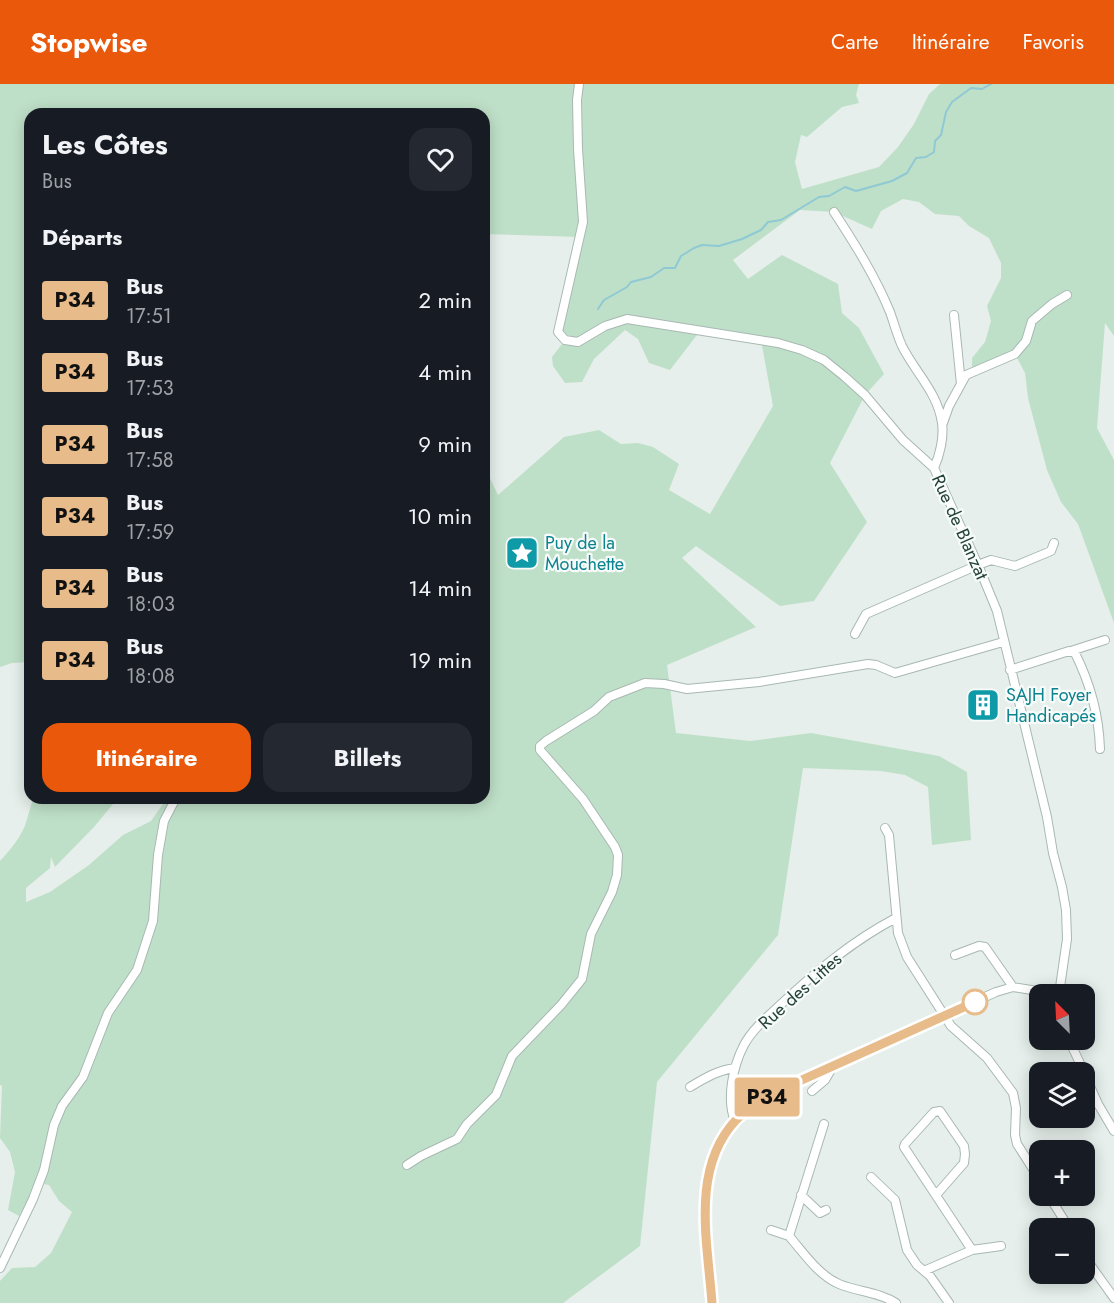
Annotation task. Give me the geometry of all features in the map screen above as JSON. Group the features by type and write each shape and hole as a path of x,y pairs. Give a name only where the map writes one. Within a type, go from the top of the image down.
{"street":[{"name":"Rue de Blanzat","path":"579,84 578,149 582,222 558,332 565,340 578,342 605,326 627,319 778,343 802,350 824,360 845,377 865,395 903,440 934,468 997,611 1047,817 1066,910 1067,939 1058,984"},
{"path":"834,212 859,250 890,313 903,348 930,391 942,424"},
{"path":"934,468 940,455 942,424 966,375 1015,354 1026,341 1032,321 1067,295"},
{"path":"954,315 961,384"},
{"path":"855,634 866,614 978,564 991,560 1016,566 1051,551 1054,543"},
{"path":"1010,669 1105,640"},
{"path":"407,1165 457,1139 467,1124 496,1095 512,1056 561,1005 582,979 591,934 612,892 618,867 615,847 583,799 540,750 540,746 594,711 609,697 645,683 664,684 687,690 759,682 868,664 895,673 1003,642"},
{"path":"1069,651 1075,653 1090,691 1099,726 1100,749"},
{"path":"0,1268 38,1188 54,1125 62,1106 83,1077 108,1013 137,970 153,921 158,855 164,821 173,804"},
{"path":"885,828 889,835 898,933 907,957 951,1026 987,1058 1013,1093 1016,1108 1017,1144 1029,1163"},
{"name":"Rue des Littes","path":"735,1121 731,1112 735,1068 744,1044 755,1030 825,964 897,918"},
{"path":"955,956 979,946 986,946 1013,987"},
{"path":"712,1303 705,1212 706,1188 709,1171 717,1150 735,1121 773,1093 996,992 1013,987 1029,990"},
{"path":"812,1091 825,1080 832,1067"},
{"path":"690,1087 705,1077 724,1069 735,1068"},
{"path":"1095,1097 1114,1131"},
{"path":"936,1195 964,1163 965,1154 963,1146 940,1111 934,1112 904,1147 972,1250"},
{"path":"789,1236 824,1124"},
{"path":"871,1177 895,1200 907,1250 917,1265 926,1270 949,1303"},
{"path":"801,1195 820,1213 826,1210"},
{"path":"771,1230 789,1236 818,1268 839,1284 886,1297 896,1303"},
{"path":"926,1270 972,1250 986,1246 1001,1246"},
{"path":"1095,1271 1114,1298"}],"green space":[{"path":"0,84 859,84 856,95 859,103 842,107 807,137 801,135 795,162 802,189 879,167 898,147 914,124 929,94 940,84 1114,84 1114,336 1105,323 1097,428 1114,460 1114,623 1078,524 1061,502 1047,470 1028,398 1025,373 1015,354 972,373 972,358 985,342 991,321 987,306 1001,278 1001,263 989,238 969,226 959,216 935,214 919,202 903,199 881,211 872,229 834,212 800,210 733,260 748,279 782,255 838,284 842,313 859,328 884,374 865,395 830,463 867,522 814,601 780,606 696,546 682,558 756,627 667,665 676,733 750,741 811,733 939,756 967,772 971,840 932,845 928,787 905,775 881,771 803,768 778,935 657,1082 640,1246 563,1303 0,1303 0,1281 12,1268 35,1267 51,1253 72,1212 59,1201 49,1185 38,1183 19,1216 8,1210 15,1172 10,1152 0,1138 2,1086 0,1085 0,861 21,834 32,804 113,804 55,867 51,857 50,868 26,888 26,902 50,892 89,865 123,835 151,821 163,804 490,804 490,478 498,495 564,437 599,430 621,444 638,443 653,447 679,464 669,490 710,514 773,406 761,340 700,331 670,370 649,363 638,339 625,330 594,359 582,382 565,383 553,366 552,357 565,340 558,332 579,237 490,234 490,108 24,108 24,662 0,667"}],"waterway":[{"path":"598,309 604,300 627,287 631,282 651,277 664,268 675,268 681,256 694,248 702,245 719,246 742,239 761,230 768,222 781,220 819,197 829,196 845,187 856,191 892,181 907,173 916,158 926,157 934,152 935,141 941,135 946,112 952,102 971,88 982,89 991,84"}],"bus line":[{"name":"P34","path":"712,1303 705,1212 706,1188 709,1171 717,1150 735,1121 773,1093 975,1002"}],"place":[{"name":"Puy de la Mouchette","path":"522,553"},
{"name":"SAJH Foyer Handicapés","path":"983,705"}]}
